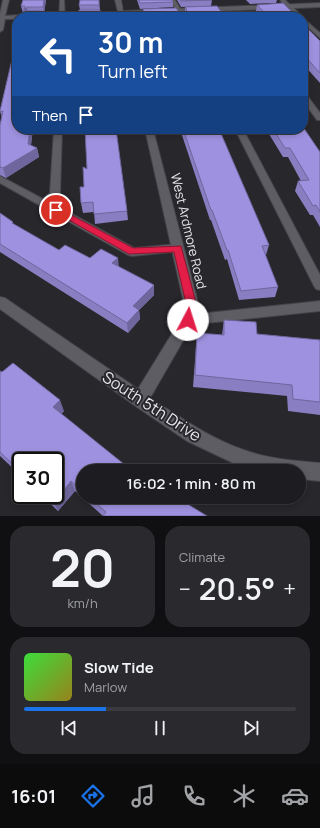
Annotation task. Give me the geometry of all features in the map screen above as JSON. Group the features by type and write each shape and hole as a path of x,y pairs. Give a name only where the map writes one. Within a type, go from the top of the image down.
{"street":[{"path":"0,30 2,12 6,0"},
{"path":"118,0 121,12"},
{"path":"227,0 236,11"},
{"path":"165,12 236,11 320,5"},
{"path":"2,18 12,17"},
{"path":"308,102 320,118"},
{"name":"West Ardmore Road","path":"140,400 188,320 190,299 150,134"},
{"name":"South 5th Drive","path":"0,302 140,400 193,435 246,460 296,470 320,472"}],"lane":[{"path":"62,0 62,12"},
{"path":"173,0 179,11"},
{"path":"282,0 294,12"},
{"path":"308,25 320,36"},
{"path":"43,202 55,194 58,134"},
{"path":"242,134 320,286"},
{"path":"0,179 132,252 178,248"},
{"path":"188,320 320,306"}],"building":[{"path":"23,0 44,0 43,7 27,7 24,9 25,6 21,6"},
{"path":"80,0 99,0 99,5 79,5"},
{"path":"139,0 172,0 173,2 140,3"},
{"path":"180,0 212,0 181,1"},
{"path":"283,3 292,12 264,12 257,5"},
{"path":"217,6 221,12 185,12 187,10 185,7"},
{"path":"176,8 179,12 144,12 143,9"},
{"path":"79,10 100,10 100,12 79,12"},
{"path":"23,11 42,11 42,12"},
{"path":"308,29 320,41 320,73 308,60"},
{"path":"12,59 12,134 29,134 28,144 37,148 3,168 0,167 0,125 3,111 0,111"},
{"path":"85,134 117,134 127,211 94,214 93,202 81,203 80,187 84,187 83,167 87,169"},
{"path":"185,134 221,134 269,245 262,246 278,287 241,291 228,250 211,210"},
{"path":"276,134 308,134 320,152 320,212 316,205 313,206 298,181 309,180 290,148 285,148"},
{"path":"0,213 13,222 12,223 59,250 65,245 90,258 101,249 118,258 112,263 154,285 133,306 139,310 127,323 0,244"},
{"path":"224,320 256,322 257,334 320,340 320,402 293,399 292,385 195,375 197,333 224,335"},
{"path":"13,363 60,400 53,407 124,464 76,464 76,486 71,481 64,490 64,452 12,452 12,463 0,452 0,371 2,372"},
{"path":"97,504 187,504 207,516 103,516 106,512"}],"route":[{"path":"56,210 132,252 178,248 190,299 188,320"}]}
